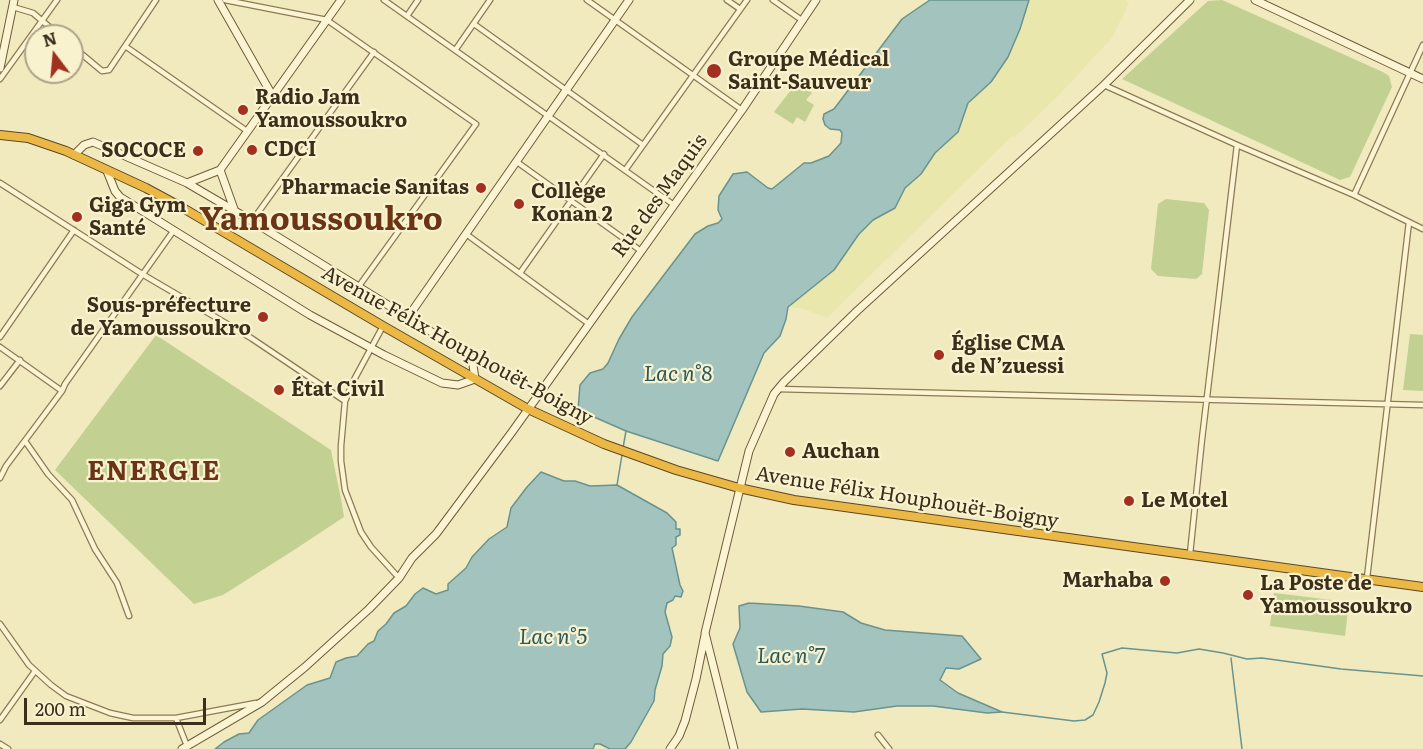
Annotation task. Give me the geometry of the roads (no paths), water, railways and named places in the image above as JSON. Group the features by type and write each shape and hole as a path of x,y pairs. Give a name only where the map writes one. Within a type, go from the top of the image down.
{"highway":[{"name":"Avenue Félix Houphouët-Boigny","path":"0,135 28,138 74,155 183,208 528,409 604,444 676,470 739,488 794,500 1423,587"}],"street":[{"path":"0,79 57,0"},
{"path":"84,56 96,67 106,71 156,0"},
{"path":"218,0 272,95"},
{"path":"225,0 327,20 476,124 359,286"},
{"path":"187,183 220,170 341,0"},
{"path":"384,0 674,204"},
{"path":"407,16 418,0"},
{"path":"456,49 490,0"},
{"path":"587,0 742,110"},
{"path":"408,317 629,0"},
{"path":"728,0 740,9"},
{"path":"626,169 747,0"},
{"path":"773,0 803,21"},
{"name":"Rue des Maquis","path":"185,748 262,702 340,637 399,578 412,558 436,534 528,409 742,110 816,0"},
{"path":"670,749 685,721 749,452 778,389 858,311 1104,85 1190,0"},
{"path":"1255,0 1423,79"},
{"path":"0,68 13,4 27,10 46,24"},
{"path":"474,24 643,145"},
{"path":"1354,195 1423,45"},
{"path":"125,46 247,131"},
{"path":"252,221 374,52"},
{"path":"1104,85 1354,195 1423,229"},
{"path":"74,155 84,145 93,142 187,183 469,355 473,363 475,379 458,385 442,383 370,348 310,315 175,229 120,197 107,171"},
{"path":"1190,554 1237,145"},
{"path":"520,273 604,154"},
{"path":"517,162 641,251"},
{"path":"220,170 235,211"},
{"path":"0,183 142,274 251,338 345,401"},
{"path":"1367,578 1409,222"},
{"path":"0,478 175,229"},
{"path":"0,337 74,230"},
{"path":"466,234 589,324"},
{"path":"383,326 345,401 341,446 345,490 362,532 371,547 399,578"},
{"path":"0,347 62,391"},
{"path":"0,386 20,360"},
{"path":"778,389 1423,405"},
{"path":"25,441 48,474 72,500 95,549 117,583 129,616"},
{"path":"0,624 11,642 35,671 66,696 110,713 133,718 176,718 262,702"},
{"path":"705,633 734,749"},
{"path":"0,720 2,712 35,671"},
{"path":"176,718 185,748"},
{"path":"878,735 889,749"},
{"path":"0,744 8,749"}],"water":[{"name":"Lac n°8","path":"930,0 1029,0 1008,57 991,82 968,103 958,132 935,153 921,174 905,188 895,208 873,220 859,234 834,270 788,307 780,336 764,353 718,461 626,431 578,410 580,385 590,373 603,369 608,363 632,317 695,234 722,219 718,210 719,196 733,174 747,172 772,189 804,163 811,163 829,156 841,143 842,133 840,130 830,129 825,125 824,114 834,109 902,19"},
{"name":"Lac n°5","path":"541,472 564,481 575,481 590,486 617,485 667,513 676,522 676,529 680,529 680,535 676,537 676,545 672,548 683,591 681,597 675,596 667,603 665,612 672,637 670,646 663,654 654,701 625,749 610,749 595,744 593,749 215,749 239,734 249,733 258,720 307,685 330,678 336,662 357,656 374,641 378,631 394,613 406,606 423,588 436,594 448,590 448,584 466,568 472,557 489,539 507,527 511,508"},
{"name":"Lac n°7","path":"749,603 843,612 861,623 885,630 962,636 981,659 959,669 946,668 940,680 958,693 1002,712 987,713 933,706 897,706 854,712 802,709 761,712 747,692 733,644 740,628 739,606"}],"waterway":[{"path":"623,448 626,431"},
{"path":"617,485 622,455"},
{"path":"1002,712 1074,721 1085,720 1093,715 1105,683 1107,673 1102,654 1122,648 1177,653 1199,649 1247,659 1262,658 1341,669 1423,676"},
{"path":"1231,658 1242,749"}],"place":[{"name":"Groupe Médical Saint-Sauveur","path":"714,71"},
{"name":"Radio Jam Yamoussoukro","path":"243,110"},
{"name":"CDCI","path":"252,150"},
{"name":"SOCOCE","path":"198,151"},
{"name":"Pharmacie Sanitas","path":"481,188"},
{"name":"Collège Konan 2","path":"519,204"},
{"name":"Giga Gym Santé","path":"77,217"},
{"name":"Sous-préfecture de Yamoussoukro","path":"263,317"},
{"name":"Église CMA de N’zuessi","path":"939,355"},
{"name":"État Civil","path":"279,390"},
{"name":"Auchan","path":"790,452"},
{"name":"Le Motel","path":"1129,501"},
{"name":"Marhaba","path":"1165,581"},
{"name":"La Poste de Yamoussoukro","path":"1248,595"}],"district":[{"name":"Yamoussoukro","path":"321,221"},
{"name":"ENERGIE","path":"154,472"}]}
